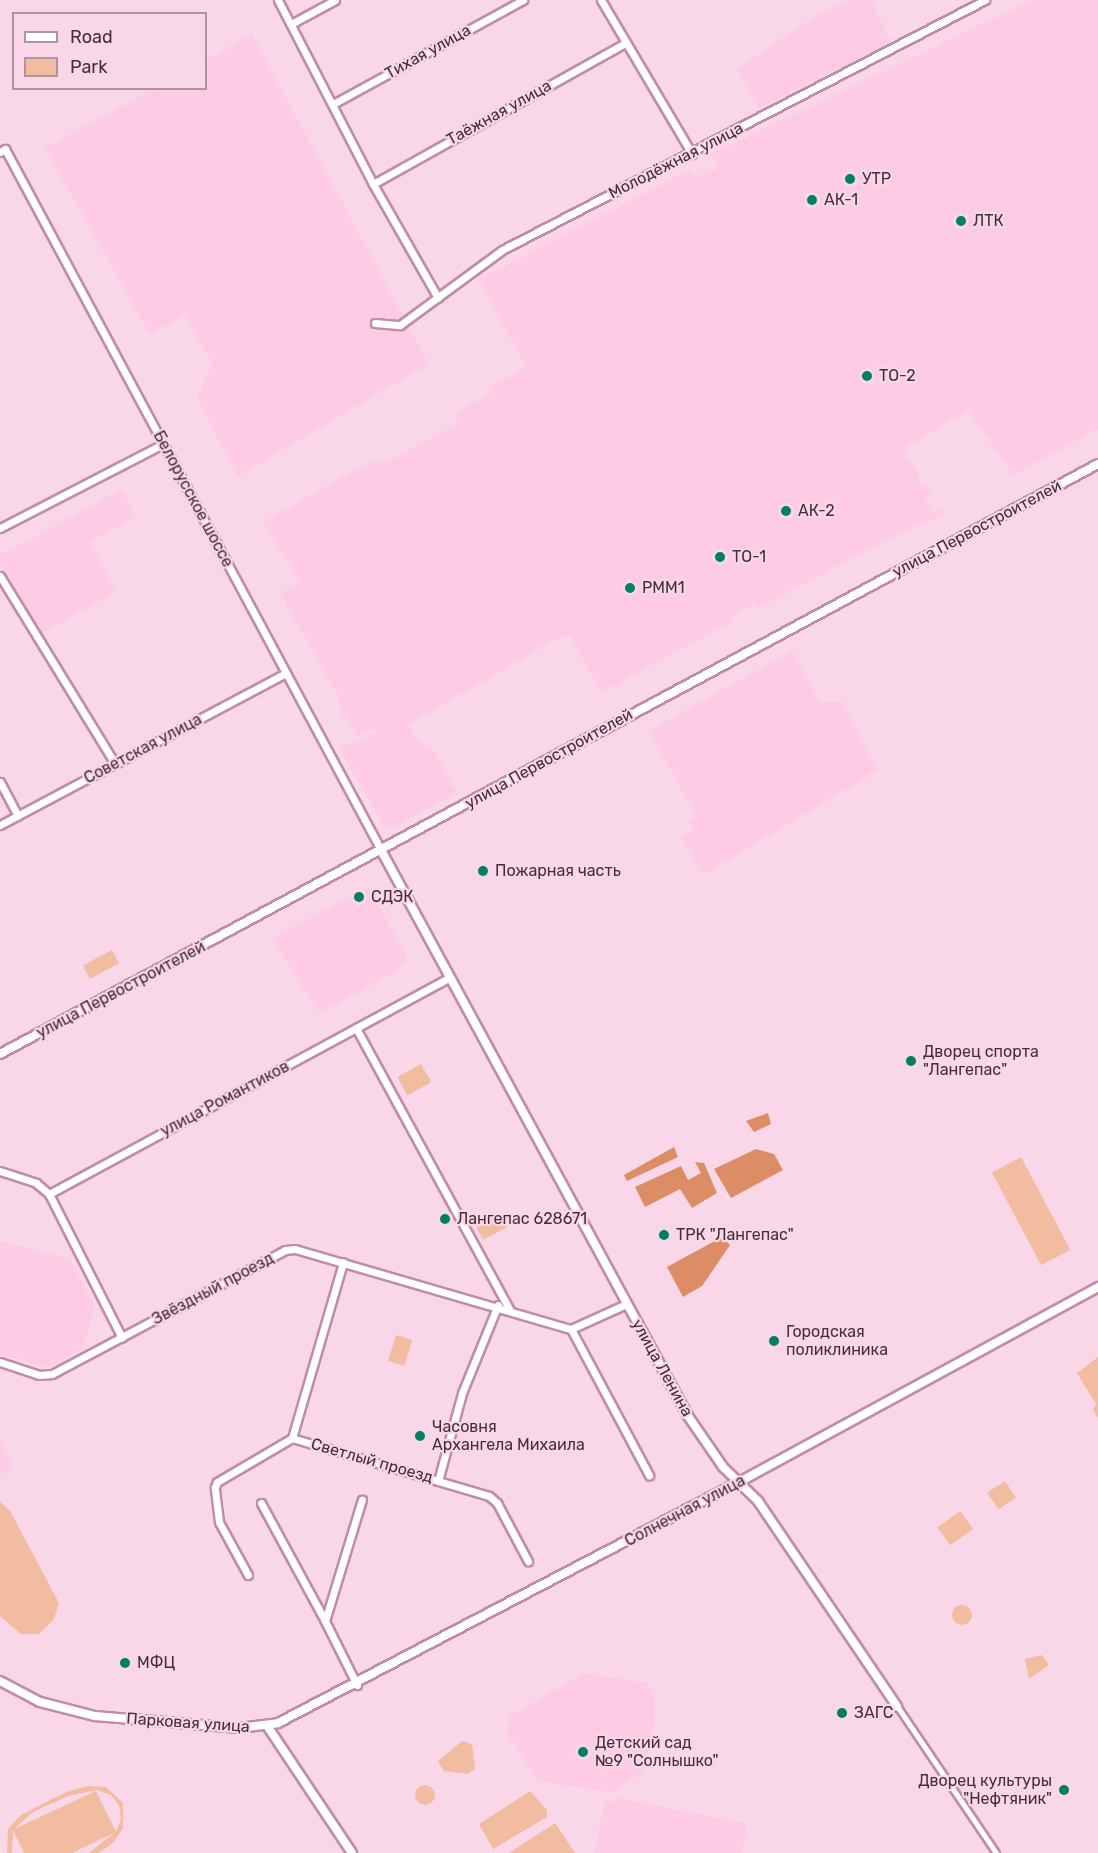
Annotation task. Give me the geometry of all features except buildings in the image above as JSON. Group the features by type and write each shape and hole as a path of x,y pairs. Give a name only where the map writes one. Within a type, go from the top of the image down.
{"street":[{"path":"278,0 373,184 438,298"},
{"path":"291,24 335,0"},
{"name":"Тихая улица","path":"333,104 523,0"},
{"path":"601,0 692,154"},
{"name":"Молодёжная улица","path":"375,322 400,325 502,250 692,154 985,0"},
{"name":"Таёжная улица","path":"373,184 626,43"},
{"name":"Белорусское шоссе","path":"3,150 381,850"},
{"path":"0,528 163,444"},
{"name":"улица Первостроителей","path":"0,1054 1098,464"},
{"path":"0,576 115,764"},
{"name":"Советская улица","path":"0,825 286,673"},
{"path":"0,782 18,816"},
{"name":"улица Ленина","path":"381,850 626,1304 698,1432 739,1482 758,1501 996,1853"},
{"name":"улица Романтиков","path":"49,1194 450,977"},
{"path":"356,1028 510,1311"},
{"path":"0,1171 36,1183 49,1194 122,1338"},
{"name":"Звёздный проезд","path":"0,1362 45,1375 122,1338 285,1250 343,1262 572,1329"},
{"path":"292,1438 343,1262"},
{"name":"Солнечная улица","path":"268,1727 357,1685 739,1482 1098,1287"},
{"path":"438,1481 462,1392 486,1342 496,1307 504,1301"},
{"path":"626,1304 572,1329 649,1475"},
{"name":"Светлый проезд","path":"248,1575 219,1522 215,1487 217,1482 292,1438 494,1498 528,1561"},
{"path":"325,1621 362,1499"},
{"path":"261,1503 357,1685"},
{"name":"Парковая улица","path":"0,1681 40,1702 81,1714 219,1727 268,1727 352,1853"}],"shaded area":[{"path":"848,0 871,0 891,42 759,108 737,69 814,17"},
{"path":"1032,0 1098,0 1098,429 1013,475 968,410 903,449 918,472 920,485 925,485 931,496 925,499 932,513 941,509 944,514 892,537 757,609 754,604 730,617 732,622 627,678 618,689 615,685 601,693 570,635 560,637 408,725 417,740 432,748 457,792 394,827 383,824 338,747 377,733 374,729 358,737 348,719 344,720 337,693 279,593 301,584 263,522 351,472 378,460 381,464 458,424 454,415 491,392 489,387 526,367 479,279 689,170 694,178 718,167 711,154"},
{"path":"252,34 429,364 238,476 197,399 212,363 185,315 150,335 45,148 152,90 207,90 207,59"},
{"path":"123,489 136,516 91,541 116,592 40,634 0,564 0,555"},
{"path":"792,651 821,703 842,701 877,771 703,875 680,837 694,830 688,820 696,816 649,731"},
{"path":"369,887 407,958 400,969 324,1011 317,1010 272,938"},
{"path":"768,1113 771,1124 754,1132 746,1121"},
{"path":"674,1147 678,1157 627,1181 624,1175"},
{"path":"756,1149 774,1154 783,1170 731,1198 714,1169"},
{"path":"695,1162 704,1163 717,1193 692,1208 680,1189 645,1207 635,1187 681,1166 688,1180 701,1173"},
{"path":"722,1237 730,1245 702,1286 683,1297 667,1267"},
{"path":"0,1241 71,1260 95,1308 82,1349 47,1368 0,1354"},
{"path":"0,1441 13,1468 0,1475"},
{"name":"Детский сад №9 \"Солнышко\"","path":"584,1673 647,1683 655,1693 655,1718 643,1772 613,1793 538,1781 506,1732 510,1716"},
{"path":"619,1798 747,1824 742,1853 594,1853 605,1800 615,1802"}],"green space":[{"path":"112,950 119,963 90,979 83,965"},
{"path":"421,1064 431,1082 408,1095 397,1077"},
{"path":"1021,1157 1070,1250 1041,1265 992,1172"},
{"path":"500,1214 507,1227 483,1240 476,1227"},
{"path":"396,1335 412,1340 404,1366 388,1361"},
{"path":"1098,1357 1098,1418 1093,1410 1096,1404 1077,1373"},
{"path":"1005,1481 1016,1498 998,1509 987,1492"},
{"path":"0,1502 10,1511 59,1603 54,1619 39,1634 21,1634 0,1616"},
{"path":"960,1511 973,1529 950,1545 937,1527"},
{"path":"962,1605 969,1608 972,1615 969,1622 962,1625 955,1622 952,1615 955,1608"},
{"path":"1042,1655 1049,1665 1029,1679 1025,1659"},
{"path":"462,1741 472,1744 475,1769 468,1774 444,1771 438,1761"},
{"path":"425,1785 432,1788 435,1795 432,1802 425,1805 418,1802 415,1795 418,1788"},
{"path":"88,1786 106,1787 123,1803 123,1828 113,1843 98,1853 89,1853 114,1833 72,1853 24,1853 13,1830 12,1853 7,1853 8,1829 21,1815 66,1792","holes":["97,1790 111,1795 119,1805 121,1819 116,1832 96,1791 14,1829 33,1812 68,1796"]},
{"path":"530,1791 547,1810 547,1817 493,1849 479,1824"},
{"path":"555,1823 575,1853 509,1853"}],"place":[{"name":"УТР","path":"850,179"},
{"name":"АК-1","path":"812,200"},
{"name":"ЛТК","path":"961,221"},
{"name":"ТО-2","path":"867,376"},
{"name":"АК-2","path":"786,511"},
{"name":"ТО-1","path":"720,557"},
{"name":"РММ1","path":"630,588"},
{"name":"Пожарная часть","path":"483,871"},
{"name":"СДЭК","path":"359,897"},
{"name":"Дворец спорта \"Лангепас\"","path":"911,1061"},
{"name":"Лангепас 628671","path":"445,1219"},
{"name":"ТРК \"Лангепас\"","path":"664,1235"},
{"name":"Городская поликлиника","path":"774,1341"},
{"name":"Часовня Архангела Михаила","path":"420,1436"},
{"name":"МФЦ","path":"125,1663"},
{"name":"ЗАГС","path":"842,1713"},
{"name":"Детский сад №9 \"Солнышко\"","path":"583,1752"},
{"name":"Дворец культуры \"Нефтяник\"","path":"1064,1790"}]}
